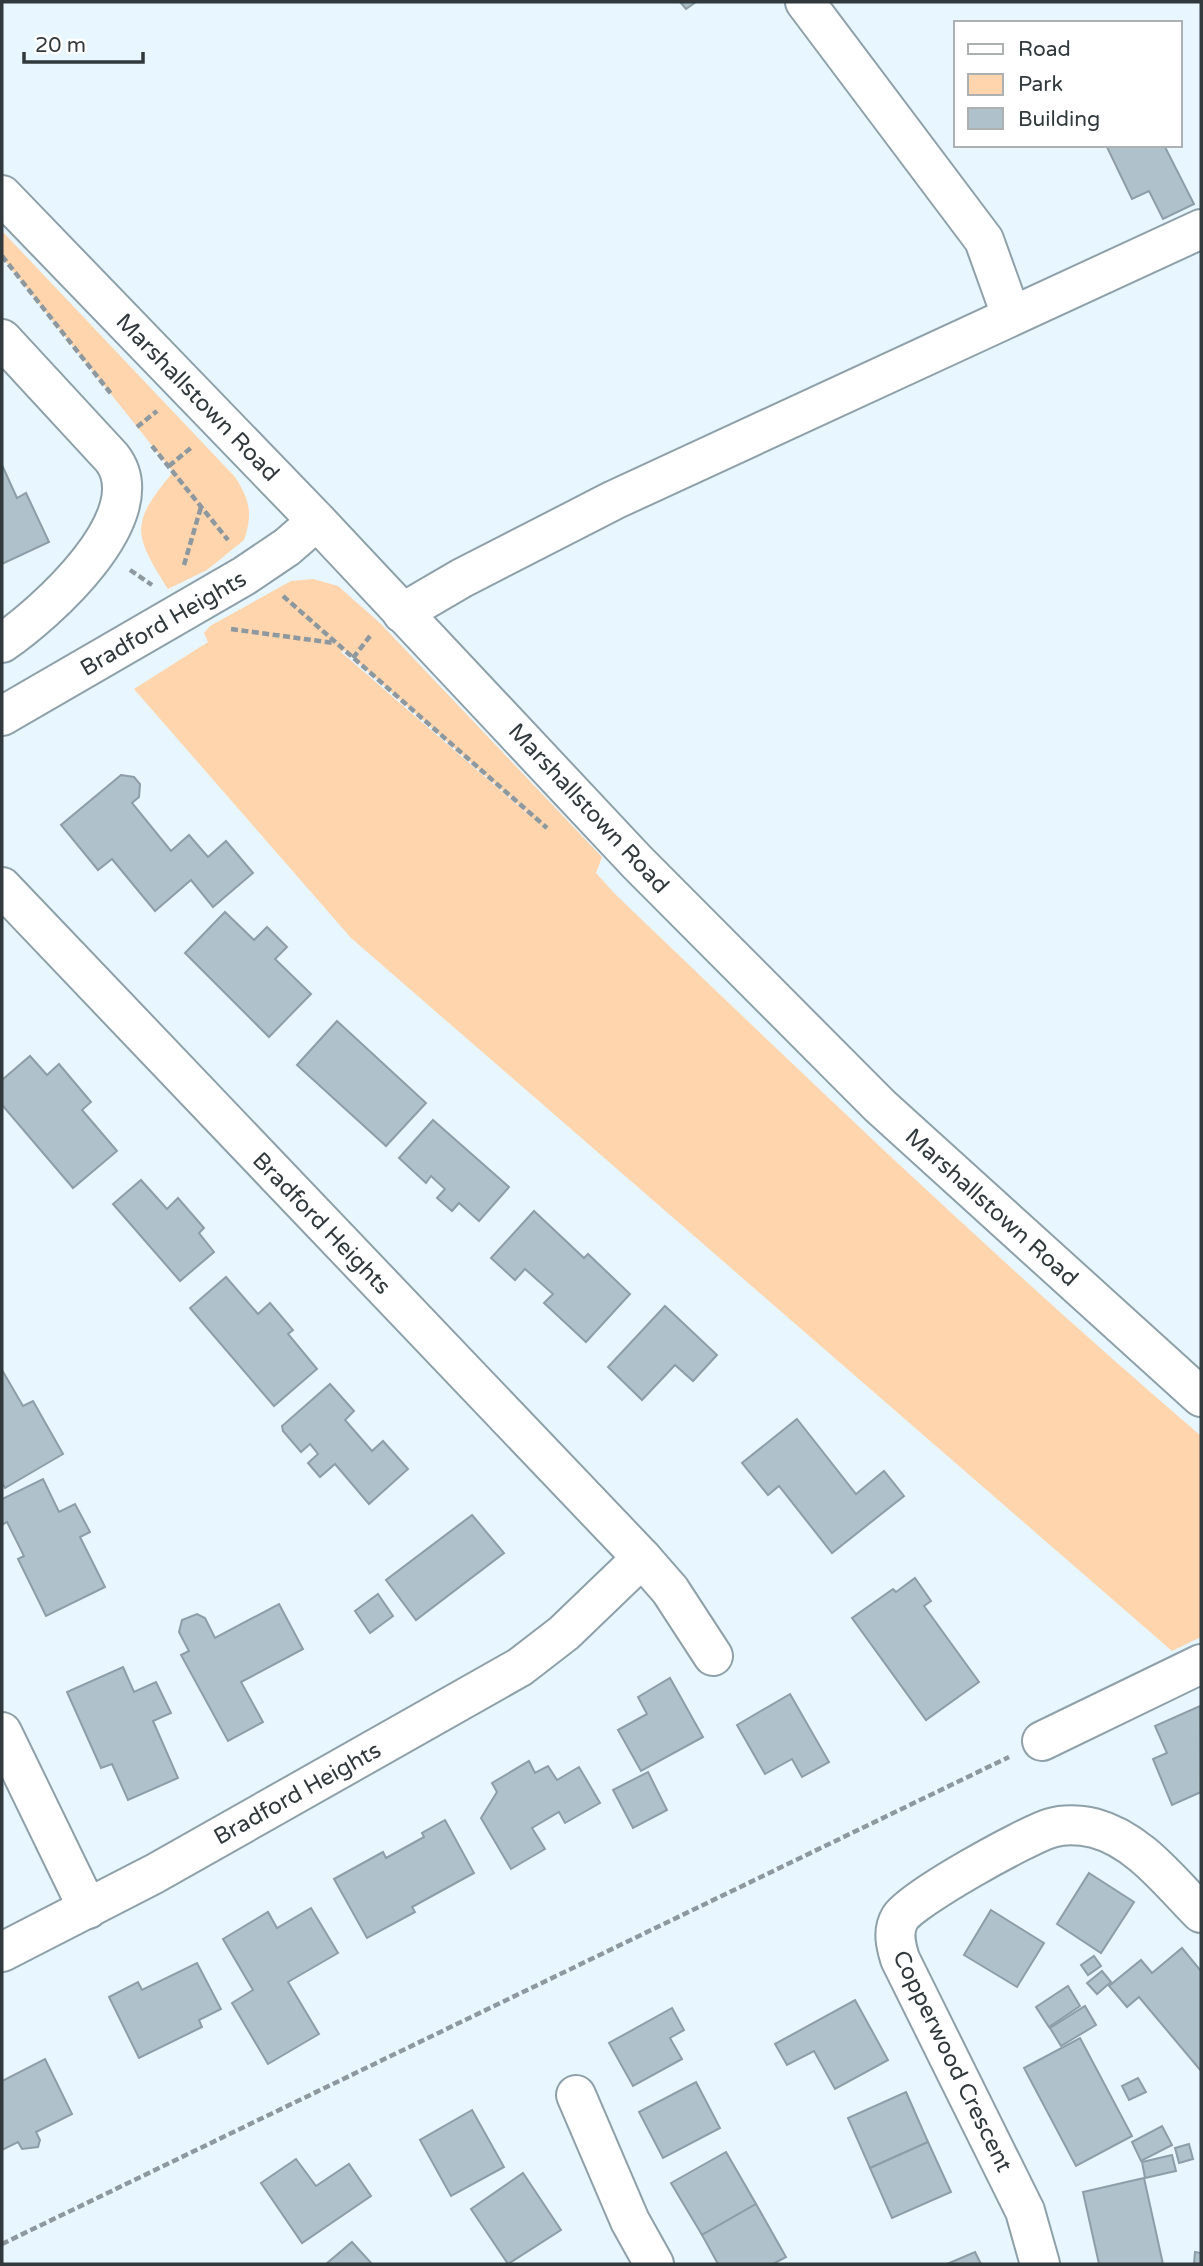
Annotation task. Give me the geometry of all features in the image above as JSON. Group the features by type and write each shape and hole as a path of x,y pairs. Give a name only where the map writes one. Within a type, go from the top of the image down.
{"street":[{"path":"805,2 984,240 1011,315"},
{"name":"Marshallstown Road","path":"2,195 543,758 637,862 880,1107 1201,1396"},
{"path":"402,613 462,578 614,500 1201,229"},
{"path":"2,339 112,458 120,471 124,489 111,526 82,570 43,611 2,643"},
{"name":"Bradford Heights","path":"2,716 253,570 317,521"},
{"name":"Bradford Heights","path":"2,887 642,1558 670,1590 713,1656"},
{"name":"Bradford Heights","path":"2,1951 88,1909 520,1667 564,1633 642,1558"},
{"path":"1042,1741 1201,1664"},
{"path":"2,1732 88,1909"},
{"name":"Copperwood Crescent","path":"1040,2264 1030,2224 1013,2184 900,1959 895,1936 899,1919 919,1901 1024,1839 1068,1825 1091,1827 1131,1845 1201,1913"},
{"path":"576,2095 630,2221 653,2264"}],"path":[{"path":"2,257 121,406"},
{"path":"129,417 201,507"},
{"path":"253,570 555,836"},
{"path":"2,2244 1042,1741"}],"green space":[{"path":"2,231 240,485 247,500 249,515 244,540 207,570 168,589 156,570 143,540 143,516 173,472 2,257"},
{"path":"313,579 338,586 380,623 602,857 596,873 615,894 977,1237 1201,1436 1201,1637 1172,1651 351,938 134,689 208,642 204,633 210,626 291,581","holes":["344,650 530,816 341,652"]}],"building":[{"path":"680,2 696,2 686,9"},
{"path":"1107,147 1165,147 1194,204 1163,219 1149,191 1132,199"},
{"path":"2,465 17,498 26,493 49,542 2,564"},
{"path":"121,775 134,777 140,784 139,797 132,803 171,851 189,835 208,857 226,841 253,873 213,907 191,880 155,911 112,859 98,870 61,825"},
{"path":"225,912 254,940 267,927 287,947 275,959 311,994 269,1037 185,953"},
{"path":"337,1021 426,1103 386,1146 297,1065"},
{"path":"30,1056 47,1075 59,1064 91,1102 82,1110 117,1151 73,1188 2,1105 2,1080"},
{"path":"433,1120 509,1187 479,1221 459,1203 452,1211 437,1198 445,1189 431,1176 426,1183 399,1158"},
{"path":"141,1180 167,1209 178,1198 204,1228 199,1233 214,1252 180,1281 113,1204"},
{"path":"534,1211 584,1258 588,1254 630,1294 586,1342 544,1303 553,1294 525,1269 515,1280 491,1258"},
{"path":"226,1277 258,1314 270,1303 293,1330 288,1334 317,1369 274,1406 190,1308"},
{"path":"665,1306 717,1355 693,1381 675,1365 642,1400 608,1367"},
{"path":"2,1370 23,1406 33,1401 63,1454 5,1488 2,1483"},
{"path":"330,1384 354,1411 345,1420 372,1451 383,1441 408,1469 369,1504 335,1464 320,1477 308,1463 318,1454 310,1444 301,1452 283,1431 282,1426"},
{"path":"797,1419 856,1494 884,1471 904,1496 832,1553 779,1486 768,1495 742,1463"},
{"path":"43,1479 59,1512 75,1504 90,1532 80,1537 105,1587 46,1616 18,1559 24,1556 7,1522 2,1525 2,1499"},
{"path":"472,1515 504,1553 416,1620 386,1580"},
{"path":"915,1578 931,1601 924,1606 979,1682 926,1720 852,1618 893,1589 896,1592"},
{"path":"378,1594 393,1616 370,1633 355,1611"},
{"path":"279,1604 303,1649 241,1682 263,1722 228,1741 181,1655 189,1651 179,1632 182,1620 197,1614 205,1618 215,1638"},
{"path":"123,1667 134,1692 156,1682 171,1713 153,1721 178,1778 128,1800 112,1764 101,1768 67,1692"},
{"path":"670,1678 703,1737 641,1771 618,1730 647,1714 638,1697"},
{"path":"790,1694 829,1762 802,1777 792,1759 765,1774 737,1725"},
{"path":"1200,1706 1201,1792 1172,1805 1153,1759 1167,1753 1155,1726"},
{"path":"529,1761 535,1773 548,1766 557,1780 579,1767 600,1803 565,1823 559,1812 532,1828 545,1849 511,1869 481,1818 497,1792 492,1783"},
{"path":"648,1772 667,1810 633,1828 613,1790"},
{"path":"445,1820 474,1873 412,1907 415,1912 367,1938 334,1879 383,1852 386,1858 424,1837 422,1833"},
{"path":"1089,1873 1134,1902 1101,1953 1057,1924"},
{"path":"311,1908 338,1953 288,1982 319,2034 268,2064 232,2003 253,1990 223,1939 268,1912 277,1928"},
{"path":"991,1910 1044,1943 1017,1987 964,1955"},
{"path":"1182,1948 1201,1971 1201,2071 1139,1997 1127,2007 1109,1986 1141,1960 1152,1973"},
{"path":"1094,1956 1101,1966 1088,1975 1081,1965"},
{"path":"197,1963 221,2009 199,2020 202,2027 139,2058 109,1997 138,1982 142,1990"},
{"path":"1102,1971 1111,1982 1097,1994 1087,1983"},
{"path":"1068,1986 1080,2006 1049,2027 1036,2007"},
{"path":"855,2000 888,2060 835,2089 814,2051 787,2065 775,2044"},
{"path":"1085,2006 1096,2025 1061,2046 1050,2028"},
{"path":"672,2008 684,2030 670,2038 682,2059 633,2086 609,2043"},
{"path":"1080,2038 1132,2136 1076,2166 1024,2068"},
{"path":"45,2059 72,2114 36,2132 40,2140 38,2147 22,2149 18,2142 2,2150 2,2081"},
{"path":"1138,2078 1146,2092 1129,2100 1122,2086"},
{"path":"696,2082 720,2128 663,2158 639,2112"},
{"path":"906,2092 928,2142 870,2168 848,2118"},
{"path":"472,2110 504,2167 451,2196 420,2140"},
{"path":"1162,2126 1172,2145 1141,2161 1132,2142"},
{"path":"928,2142 951,2192 892,2218 870,2168"},
{"path":"1189,2144 1193,2159 1179,2163 1175,2148"},
{"path":"726,2152 756,2204 702,2235 671,2183"},
{"path":"1172,2155 1176,2171 1145,2178 1142,2162"},
{"path":"296,2159 316,2186 349,2164 371,2196 302,2243 261,2183"},
{"path":"523,2173 561,2230 508,2264 471,2209"},
{"path":"1144,2178 1163,2264 1099,2264 1083,2192"},
{"path":"756,2204 786,2257 773,2264 718,2264 702,2235"},
{"path":"352,2242 372,2264 326,2264"},
{"path":"975,2252 981,2264 947,2264"},
{"path":"1195,2252 1201,2253 1201,2264 1194,2264"}]}
